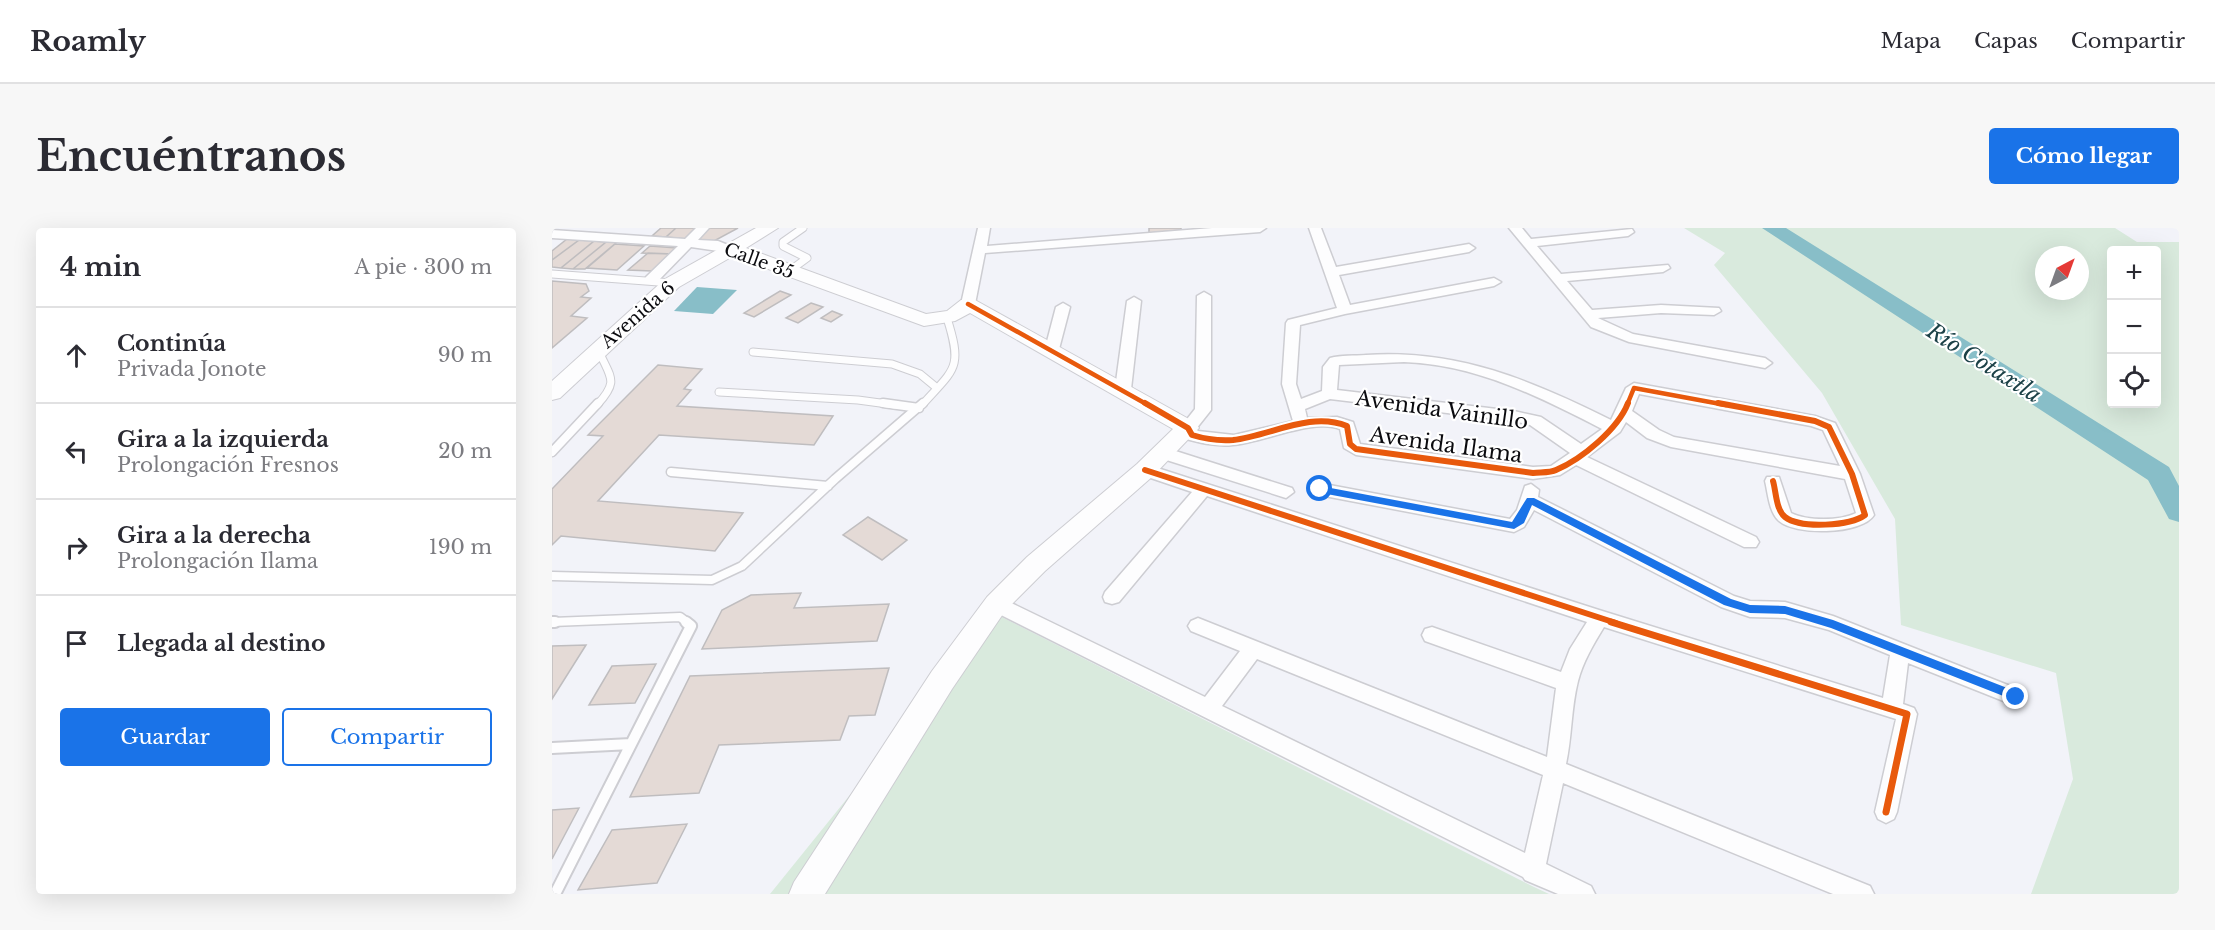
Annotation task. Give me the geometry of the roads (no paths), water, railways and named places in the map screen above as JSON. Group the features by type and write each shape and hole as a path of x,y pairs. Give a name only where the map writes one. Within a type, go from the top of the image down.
{"street":[{"path":"612,239 621,228"},
{"path":"651,280 703,228"},
{"path":"725,247 748,228"},
{"path":"725,247 769,228"},
{"path":"947,318 960,313 968,304 984,228"},
{"path":"1042,245 1045,228"},
{"path":"979,250 1042,245 1099,234 1260,228"},
{"path":"1316,228 1345,310"},
{"path":"1515,228 1586,315 1603,328 1629,338 1765,363"},
{"path":"1527,243 1628,232"},
{"name":"Calle 35","path":"552,234 725,247 924,320 947,318"},
{"name":"Avenida 6","path":"552,370 651,280 725,247"},
{"name":"Avenida 6","path":"552,393 672,283 725,247"},
{"path":"1331,272 1469,248"},
{"path":"1556,278 1663,268"},
{"path":"968,304 1123,389 1188,428 1192,435 1212,440 1232,440 1302,425 1289,384 1293,323 1345,310 1494,282"},
{"path":"806,894 942,680 996,604 1036,564 1154,461 1203,410 1204,296"},
{"path":"1123,389 1134,301"},
{"path":"1053,349 1063,307"},
{"path":"1586,315 1661,309 1714,311"},
{"path":"1329,394 1330,367 1335,362 1425,359 1485,370 1614,428"},
{"path":"1320,489 1514,526 1520,520 1530,500 1533,473 1554,471 1614,428 1624,413 1634,388 1815,421 1829,427 1852,474 1865,515 1861,521 1847,525 1794,520 1785,517 1773,481"},
{"name":"Avenida Vainillo","path":"1296,407 1329,394 1514,416 1535,421 1578,455 1750,542"},
{"path":"1624,413 1653,434 1671,442 1852,474"},
{"name":"Avenida Ilama","path":"1302,425 1319,419 1339,420 1347,426 1350,444 1356,449 1533,473"},
{"path":"1154,461 1203,490 1599,618 1907,714 1886,812"},
{"path":"1154,461 1286,492"},
{"path":"1112,597 1203,490"},
{"path":"1530,500 1728,602 1750,609 1785,610 1833,624 1900,653 2016,697"},
{"path":"996,604 1533,872 1582,894"},
{"path":"1533,872 1562,734 1567,683 1577,655 1599,618"},
{"path":"1198,626 1554,772 1862,894"},
{"path":"1432,635 1567,683"},
{"path":"1208,709 1254,648"},
{"path":"1892,708 1900,653"}],"lane":[{"path":"788,272 807,258 783,246 783,242 802,228"},
{"path":"552,274 672,283"},
{"path":"554,576 712,579 742,566 828,486 919,408 954,369 955,344 947,318"},
{"path":"552,452 611,390 612,382 598,349"},
{"path":"753,352 892,364 920,374 937,388"},
{"path":"719,392 858,400 919,408"},
{"path":"671,472 828,486"},
{"path":"552,622 680,617 691,626 555,894"},
{"path":"552,748 632,744"}],"water":[{"path":"697,287 737,290 713,314 674,311"}],"waterway":[{"name":"Río Cotaxtla","path":"1772,228 2159,474 2179,512"}]}
